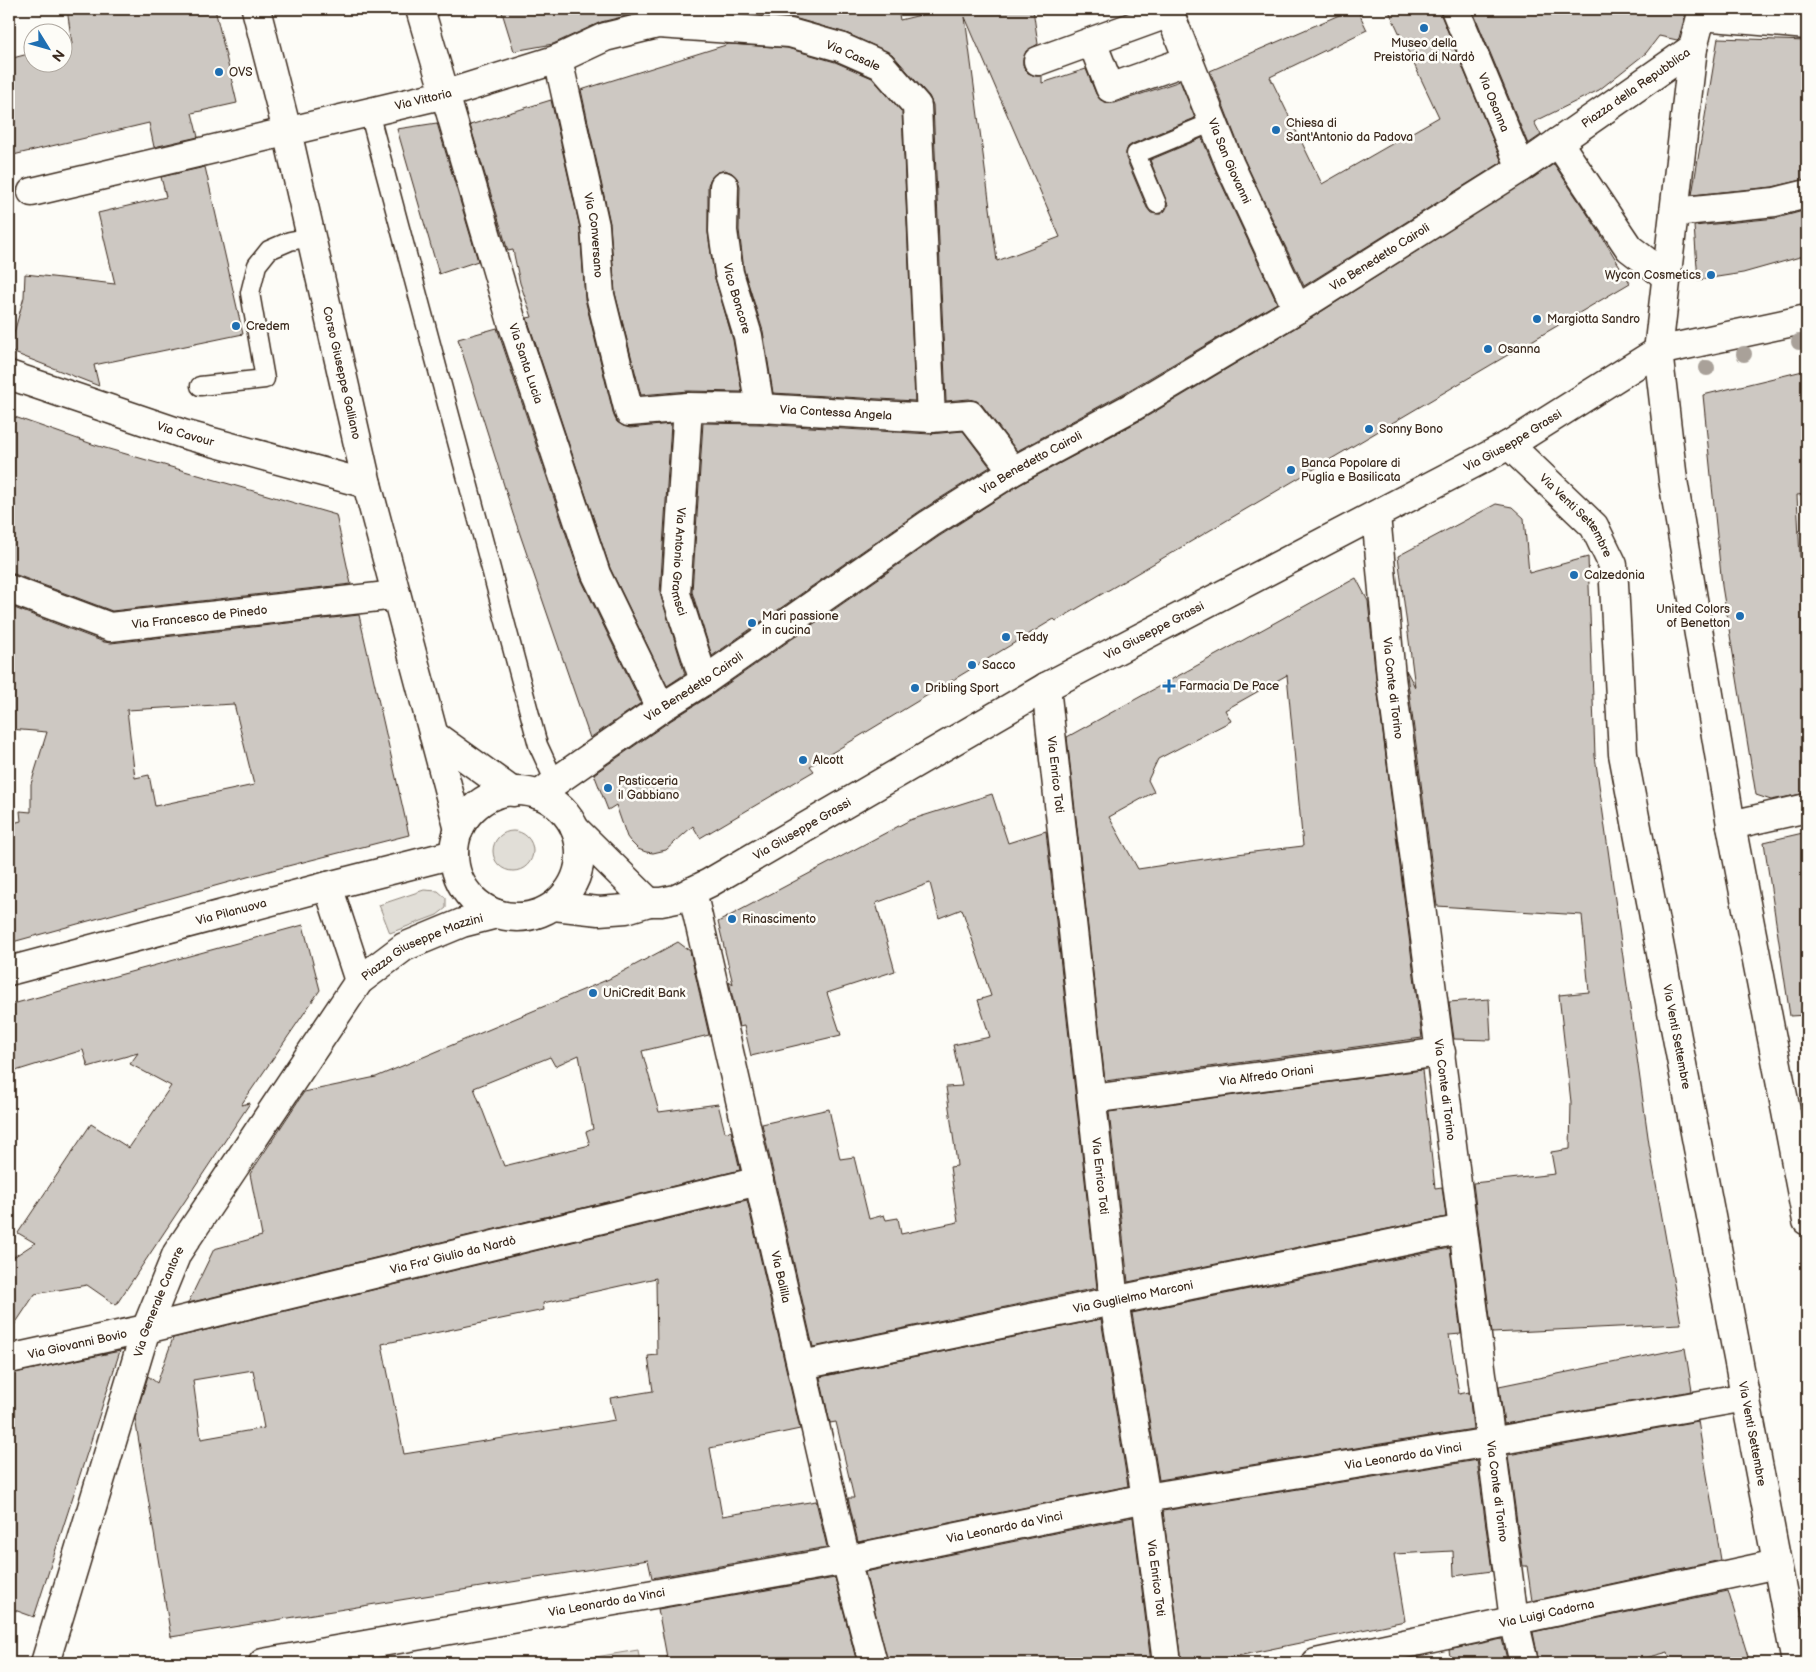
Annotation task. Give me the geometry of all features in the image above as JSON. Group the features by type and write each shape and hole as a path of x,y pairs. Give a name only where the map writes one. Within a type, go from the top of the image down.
{"street":[{"name":"Corso Giuseppe Galliano","path":"256,9 287,132 366,484 434,735 457,842"},
{"name":"Via Santa Lucia","path":"420,9 512,322 596,574 660,708"},
{"name":"Via Osanna","path":"1455,9 1521,168"},
{"path":"1038,61 1092,42 1169,11"},
{"name":"Via San Giovanni","path":"1169,11 1230,165 1297,309"},
{"path":"1694,48 1702,12 1807,25"},
{"name":"Via Casale","path":"558,59 605,37 658,24 790,33 840,47 881,65 917,106 931,418"},
{"path":"1092,42 1110,88 1189,60"},
{"name":"Piazza della Repubblica","path":"1521,168 1694,48"},
{"name":"Piazza della Repubblica","path":"1658,351 1694,48"},
{"name":"Via Vittoria","path":"32,192 446,94 558,59"},
{"name":"Via Conversano","path":"558,59 595,226 600,295 629,412"},
{"path":"1558,142 1629,248 1667,277"},
{"name":"Via Benedetto Cairoli","path":"535,789 704,681 922,530 1013,471 1134,406 1297,309 1521,168"},
{"name":"Vico Boncore","path":"724,186 723,231 729,274 748,336 760,408"},
{"path":"1674,212 1775,202 1807,194"},
{"name":"Via Giuseppe Grassi","path":"649,902 676,899 709,883 1046,687 1509,444 1658,351 1807,319"},
{"path":"1658,351 1673,480 1731,825 1800,1142 1807,1220"},
{"name":"Via Cavour","path":"9,375 183,434 366,484"},
{"name":"Via Contessa Angela","path":"629,412 688,407 760,408 931,418 970,415 1013,471"},
{"name":"Via Antonio Gramsci","path":"688,407 676,594 704,681"},
{"name":"Via Venti Settembre","path":"1509,444 1594,526 1614,564 1623,754 1796,1663"},
{"name":"Via Conte di Torino","path":"1376,515 1391,677 1441,1052 1462,1229 1514,1620 1524,1663"},
{"name":"Via Francesco de Pinedo","path":"9,589 110,627 396,595"},
{"name":"Via Enrico Toti","path":"1046,687 1114,1301 1146,1498 1167,1663"},
{"path":"434,735 535,789"},
{"path":"457,842 468,815 481,803 496,795 535,789"},
{"name":"Piazza Giuseppe Mazzini","path":"535,789 566,814 575,829 649,902"},
{"path":"1731,825 1807,808"},
{"name":"Piazza Giuseppe Mazzini","path":"457,842 457,874 466,892 480,906 497,914 516,917 536,915 554,906 569,890 578,871 580,849 575,829"},
{"name":"Via Pilanuova","path":"9,971 328,886 457,842"},
{"name":"Piazza Giuseppe Mazzini","path":"328,886 360,981 404,947 462,923 497,914"},
{"name":"Via Balilla","path":"692,891 846,1560 873,1663"},
{"path":"554,906 599,912 626,909 649,902"},
{"name":"Via Generale Cantore","path":"45,1663 146,1329 177,1253 360,981"},
{"name":"Via Alfredo Oriani","path":"1092,1099 1441,1052"},
{"name":"Via Fra' Giulio da Nardò","path":"146,1329 759,1180"},
{"name":"Via Guglielmo Marconi","path":"802,1365 1462,1229"},
{"name":"Via Giovanni Bovio","path":"9,1359 146,1329"},
{"name":"Via Leonardo da Vinci","path":"263,1663 298,1660 846,1560 1146,1498 1490,1442 1746,1397"},
{"name":"Via Luigi Cadorna","path":"1316,1663 1777,1564"}],"lane":[{"path":"369,112 538,745 535,789"},
{"path":"1156,204 1136,154 1213,122"},
{"path":"200,386 265,379 250,293 257,264 269,250 290,241 311,237"}],"shaded area":[{"path":"513,831 524,834 530,840 533,851 530,862 524,868 513,871 502,868 496,862 493,851 496,840 502,834"},
{"path":"424,890 438,891 446,898 446,908 437,915 390,933 379,905"},
{"path":"638,1650 640,1663 559,1663"}],"building":[{"path":"67,9 215,9 237,103 192,113 198,137 154,147 149,123 9,156 9,59 22,56 22,72 72,72 72,22 69,22"},
{"path":"501,9 655,9 601,22 553,44 514,51"},
{"path":"726,9 898,9 900,20 945,9 1033,9 1038,44 1026,51 1023,66 1028,73 1042,76 1042,83 1086,69 1096,94 1101,100 1115,103 1180,81 1195,118 1132,144 1126,152 1126,158 1147,208 1151,213 1161,214 1168,205 1150,160 1202,138 1277,303 1126,392 1017,451 977,401 969,399 946,401 933,105 929,96 892,54 846,33 794,18 727,13","holes":["965,17 1060,237 997,261"]},
{"path":"1353,9 1357,9 1367,30 1270,77 1322,184 1439,117 1388,9 1440,9 1502,162 1304,286 1244,159 1210,71"},
{"path":"1472,9 1687,9 1677,40 1659,36 1646,53 1599,90 1534,122 1541,135 1528,144"},
{"path":"1718,38 1807,41 1807,179 1772,187 1692,195"},
{"path":"729,44 787,48 835,62 872,78 902,112 915,401 773,393 763,331 744,270 739,230 740,186 737,178 725,170 716,173 708,185 708,233 714,275 733,340 742,392 688,391 641,395 615,293 610,223 581,90"},
{"path":"551,100 580,228 585,299 614,416 617,422 630,428 671,424 660,593 685,674 667,686 610,568 527,318 532,317 520,283 513,250 508,251 470,125"},
{"path":"437,123 478,261 439,274 397,129"},
{"path":"1554,164 1598,230 1630,283 1056,621 1054,619 810,766 814,771 700,838 693,826 666,850 653,853 638,849 627,837 616,805 608,810 594,774 670,721 713,694 938,537 1021,484 1141,420 1305,322"},
{"path":"205,167 243,334 94,365 99,386 9,351 24,297 25,274 115,284 98,213 166,197 161,177"},
{"path":"1807,210 1807,255 1743,273 1698,280 1694,226 1777,218"},
{"path":"497,328 581,579 641,703 590,738 513,514 458,339"},
{"path":"1807,370 1807,494 1797,495 1800,558 1807,558 1807,793 1771,800 1756,795 1722,586 1703,395"},
{"path":"9,415 95,445 336,515 351,584 112,611 14,574 9,574"},
{"path":"703,423 759,424 930,434 963,431 990,467 920,511 712,656 692,592"},
{"path":"1496,504 1512,507 1524,518 1529,573 1588,557 1595,756 1649,1144 1681,1324 1492,1333 1473,1183 1555,1174 1551,1152 1570,1149 1571,1102 1559,995 1589,992 1582,915 1437,906 1406,670 1415,687 1398,556"},
{"path":"1356,578 1368,601 1376,679 1422,1038 1105,1081 1067,737","holes":["1287,675 1303,846 1138,869 1109,817 1154,792 1148,780 1158,759 1231,721 1225,710"]},
{"path":"9,606 111,643 359,615 409,835 280,868 9,943 9,824 21,821 20,811 31,812 31,784 47,732 9,729","holes":["234,704 254,785 155,806 149,775 135,778 127,710"]},
{"path":"992,794 1008,843 1046,831 1097,1288 813,1347 762,1124 829,1109 840,1159 854,1157 869,1219 884,1215 886,1220 898,1218 901,1234 958,1222 950,1167 957,1166 946,1087 962,1086 953,1045 990,1037 978,1000 991,996 962,909 939,918 930,883 876,903 895,971 827,993 841,1035 751,1056 744,1026 739,1027 729,981 733,984 718,922 910,820"},
{"path":"1807,832 1807,1015 1790,1016 1764,842"},
{"path":"303,925 320,990 241,1105 250,1103 116,1305 87,1285 35,1294 9,1333 9,1260 35,1243 18,1233 91,1124 129,1148 171,1086 130,1064 138,1053 88,1067 83,1050 9,1073 9,1005"},
{"path":"678,942 690,951 709,1035 642,1051 659,1112 718,1104 725,1132 731,1131 740,1170 188,1303 214,1249 262,1236 250,1174 304,1092 376,1077 609,979","holes":["579,1055 593,1129 586,1132 590,1145 504,1166 474,1088 550,1057 555,1066"]},
{"path":"1489,999 1491,1040 1454,1039 1449,1002"},
{"path":"1422,1070 1435,1188 1442,1187 1446,1217 1128,1282 1109,1112"},
{"path":"747,1200 800,1429 710,1448 722,1516 816,1501 827,1547 652,1578 648,1560 171,1637 135,1418 148,1376 157,1383 173,1338","holes":["656,1278 657,1355 648,1356 653,1391 610,1398 615,1420 404,1454 382,1344 544,1310 543,1303","253,1370 264,1428 201,1439 193,1380"]},
{"path":"1450,1248 1461,1334 1449,1335 1459,1394 1469,1392 1473,1429 1159,1480 1132,1313"},
{"path":"1101,1319 1128,1486 858,1542 848,1498 854,1498 836,1422 830,1423 820,1377"},
{"path":"1685,1348 1692,1391 1504,1424 1499,1386"},
{"path":"120,1351 34,1617 9,1608 9,1374"},
{"path":"1698,1421 1721,1560 1532,1601 1527,1566 1523,1566 1508,1455"},
{"path":"1477,1460 1492,1571 1454,1576 1453,1551 1394,1554 1405,1621 1204,1663 1182,1663 1163,1511"},
{"path":"1133,1517 1151,1663 888,1663 865,1572"},
{"path":"835,1578 857,1663 668,1663 658,1609"},
{"path":"1728,1591 1750,1663 1671,1663 1668,1652 1628,1663 1539,1663 1533,1632"},
{"path":"1502,1639 1508,1663 1451,1663 1449,1650"}],"place":[{"name":"Museo della Preistoria di Nardò","path":"1424,28"},
{"name":"OVS","path":"219,72"},
{"name":"Chiesa di Sant'Antonio da Padova","path":"1276,130"},
{"name":"Wycon Cosmetics","path":"1711,275"},
{"name":"Margiotta Sandro","path":"1537,319"},
{"name":"Credem","path":"236,326"},
{"name":"Osanna","path":"1488,349"},
{"name":"Sonny Bono","path":"1369,429"},
{"name":"Banca Popolare di Puglia e Basilicata","path":"1291,470"},
{"name":"Calzedonia","path":"1574,575"},
{"name":"United Colors of Benetton","path":"1740,616"},
{"name":"Mari passione in cucina","path":"752,623"},
{"name":"Teddy","path":"1006,637"},
{"name":"Sacco","path":"972,665"},
{"name":"Farmacia De Pace","path":"1169,686"},
{"name":"Dribling Sport","path":"915,688"},
{"name":"Alcott","path":"803,760"},
{"name":"Pasticceria il Gabbiano","path":"608,788"},
{"name":"Rinascimento","path":"732,919"},
{"name":"UniCredit Bank","path":"593,993"}]}
